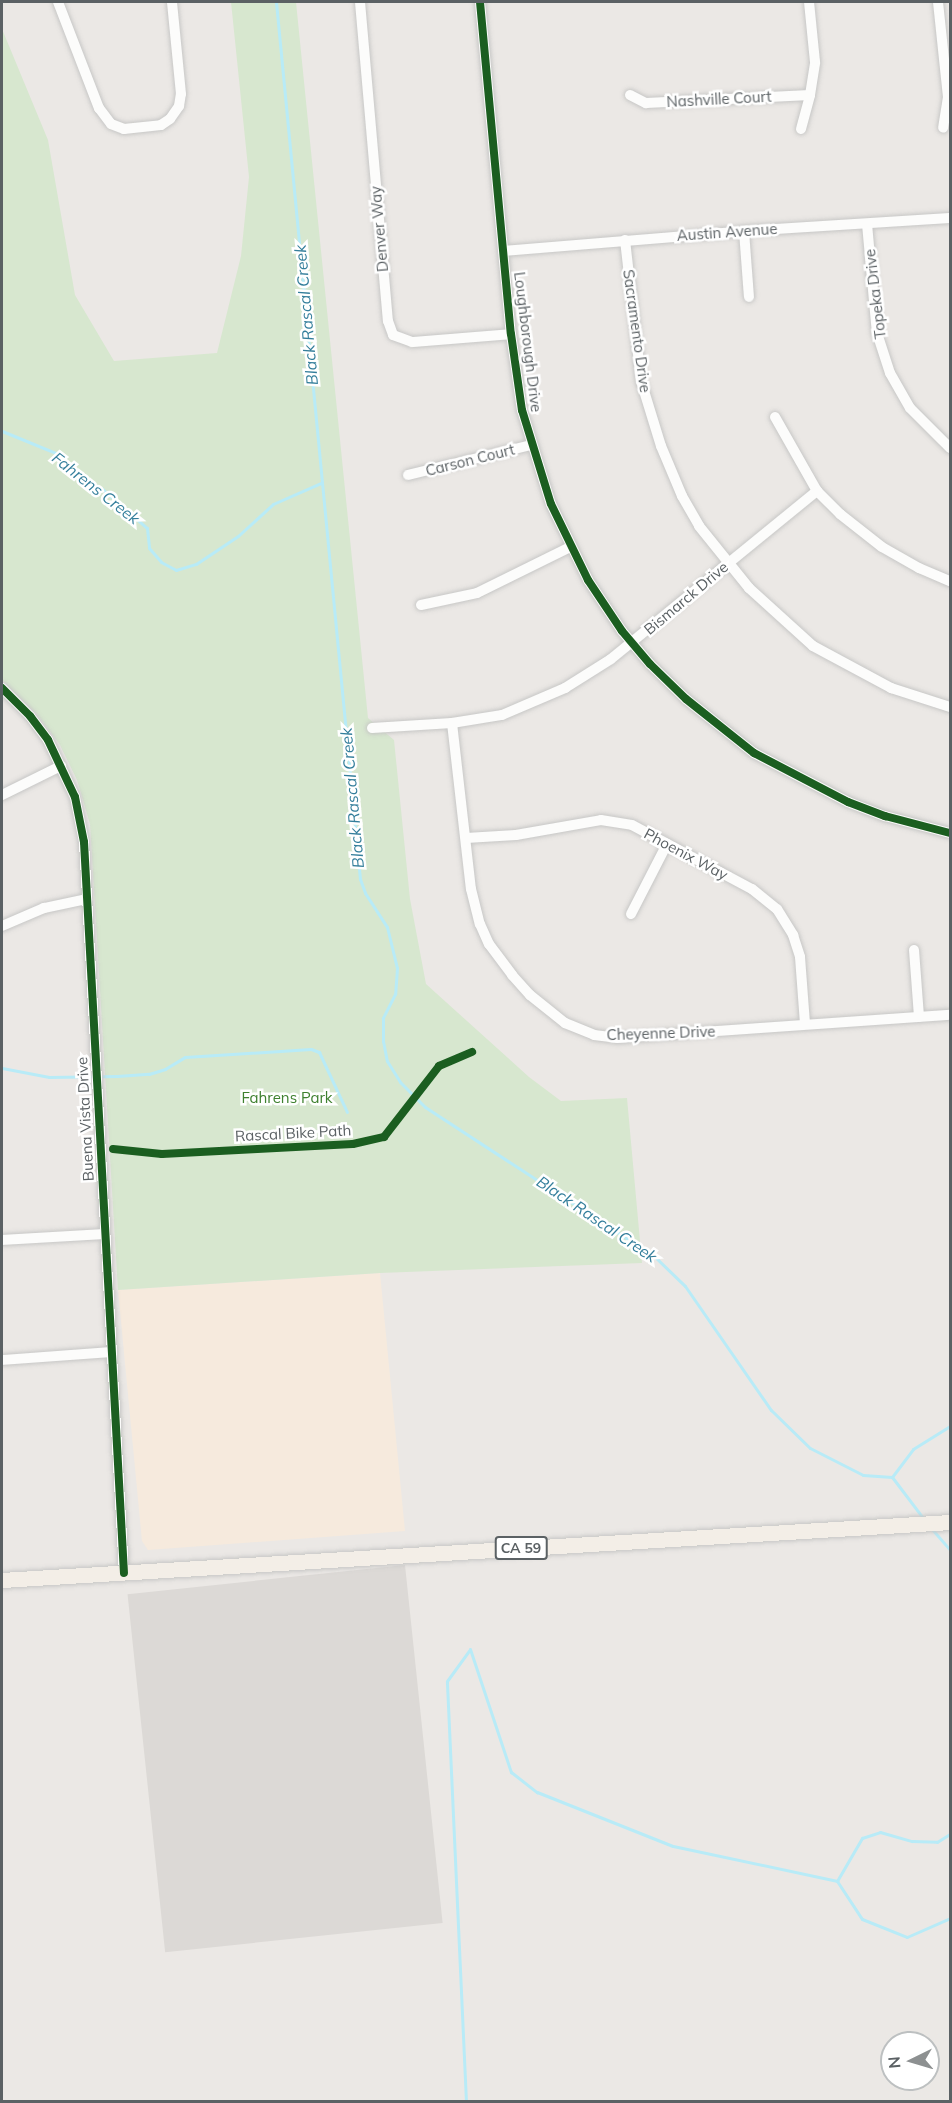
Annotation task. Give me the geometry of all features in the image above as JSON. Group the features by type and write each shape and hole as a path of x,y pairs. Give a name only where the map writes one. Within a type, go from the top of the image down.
{"main road":[{"name":"CA 59","path":"2,1580 949,1522"}],"street":[{"path":"58,2 99,108 111,124 124,129 161,125 176,112 181,94 172,2"},
{"name":"Denver Way","path":"360,2 388,321 393,335 412,342 511,334"},
{"name":"Loughborough Drive","path":"480,2 511,334 522,410 551,504 570,547 596,592 632,642 686,699 754,753 848,802 885,816 951,833"},
{"path":"801,129 815,62 809,2"},
{"path":"938,2 948,97 943,128"},
{"name":"Nashville Court","path":"630,95 646,104 810,94"},
{"name":"Austin Avenue","path":"503,251 744,231 951,218"},
{"name":"Topeka Drive","path":"867,224 877,333 890,374 910,408 951,448"},
{"path":"744,231 749,297"},
{"name":"Sacramento Drive","path":"625,240 641,381 652,420 682,496 699,526 727,564 781,619 813,646 891,688 951,707"},
{"path":"775,417 817,491 840,514 882,547 919,568 951,581"},
{"name":"Carson Court","path":"408,476 531,445"},
{"name":"Bismarck Drive","path":"372,728 452,723 502,715 543,699 581,679 632,642 817,491"},
{"path":"421,605 477,593 570,547"},
{"name":"Buena Vista Drive","path":"2,688 36,724 73,791 80,819 87,899 110,1352 124,1573"},
{"name":"Cheyenne Drive","path":"452,723 471,889 476,910 489,944 530,995 565,1023 594,1035 617,1038 951,1015"},
{"path":"2,795 61,766"},
{"name":"Phoenix Way","path":"466,838 516,835 601,820 632,825 752,889 766,899 785,920 794,935 800,957 805,1024"},
{"path":"631,914 667,844"},
{"path":"2,926 44,908 87,899"},
{"path":"914,950 919,1017"},
{"path":"2,1240 104,1234"},
{"path":"2,1360 110,1352"}],"shaded area":[{"path":"380,1273 405,1531 148,1550 142,1541 118,1290"},
{"path":"405,1565 443,1923 165,1952 128,1594"}],"green space":[{"name":"Fahrens Park","path":"231,2 296,2 368,718 394,740 410,899 426,984 529,1077 561,1101 627,1098 642,1263 380,1273 118,1290 90,824 77,780 60,745 37,714 2,680 2,29 48,140 75,295 114,361 217,353 241,256 249,177"}],"waterway":[{"name":"Black Rascal Creek","path":"276,2 360,879 365,893 387,927 397,968 395,994 383,1018 383,1041 387,1061 400,1082 425,1107 654,1256 685,1286 771,1410 810,1448 863,1475 892,1477"},
{"name":"Fahrens Creek","path":"2,431 58,454 75,475 89,486 101,488 147,528 149,548 161,562 176,570 196,564 238,536 273,504 321,483"},
{"path":"2,1068 49,1077 117,1076 149,1074 165,1069 185,1057 311,1049 319,1052 347,1112"},
{"path":"892,1477 913,1449 950,1426"},
{"path":"892,1477 923,1518"},
{"path":"931,1528 950,1550"},
{"path":"470,1649 511,1772 537,1792 673,1846 837,1881 862,1919 907,1937 950,1918"},
{"path":"466,2102 447,1681 470,1649"},
{"path":"837,1881 862,1838 880,1832 912,1841 937,1842 950,1834"}],"cycle path":[{"path":"480,2 511,334 522,410 551,504 588,580 622,631 650,664 686,699 754,753 848,802 885,816 950,833"},
{"path":"2,688 30,716 48,740 75,797 84,842 124,1573"},
{"name":"Rascal Bike Path","path":"113,1149 162,1154 353,1144 384,1137 439,1066 472,1052"}]}
